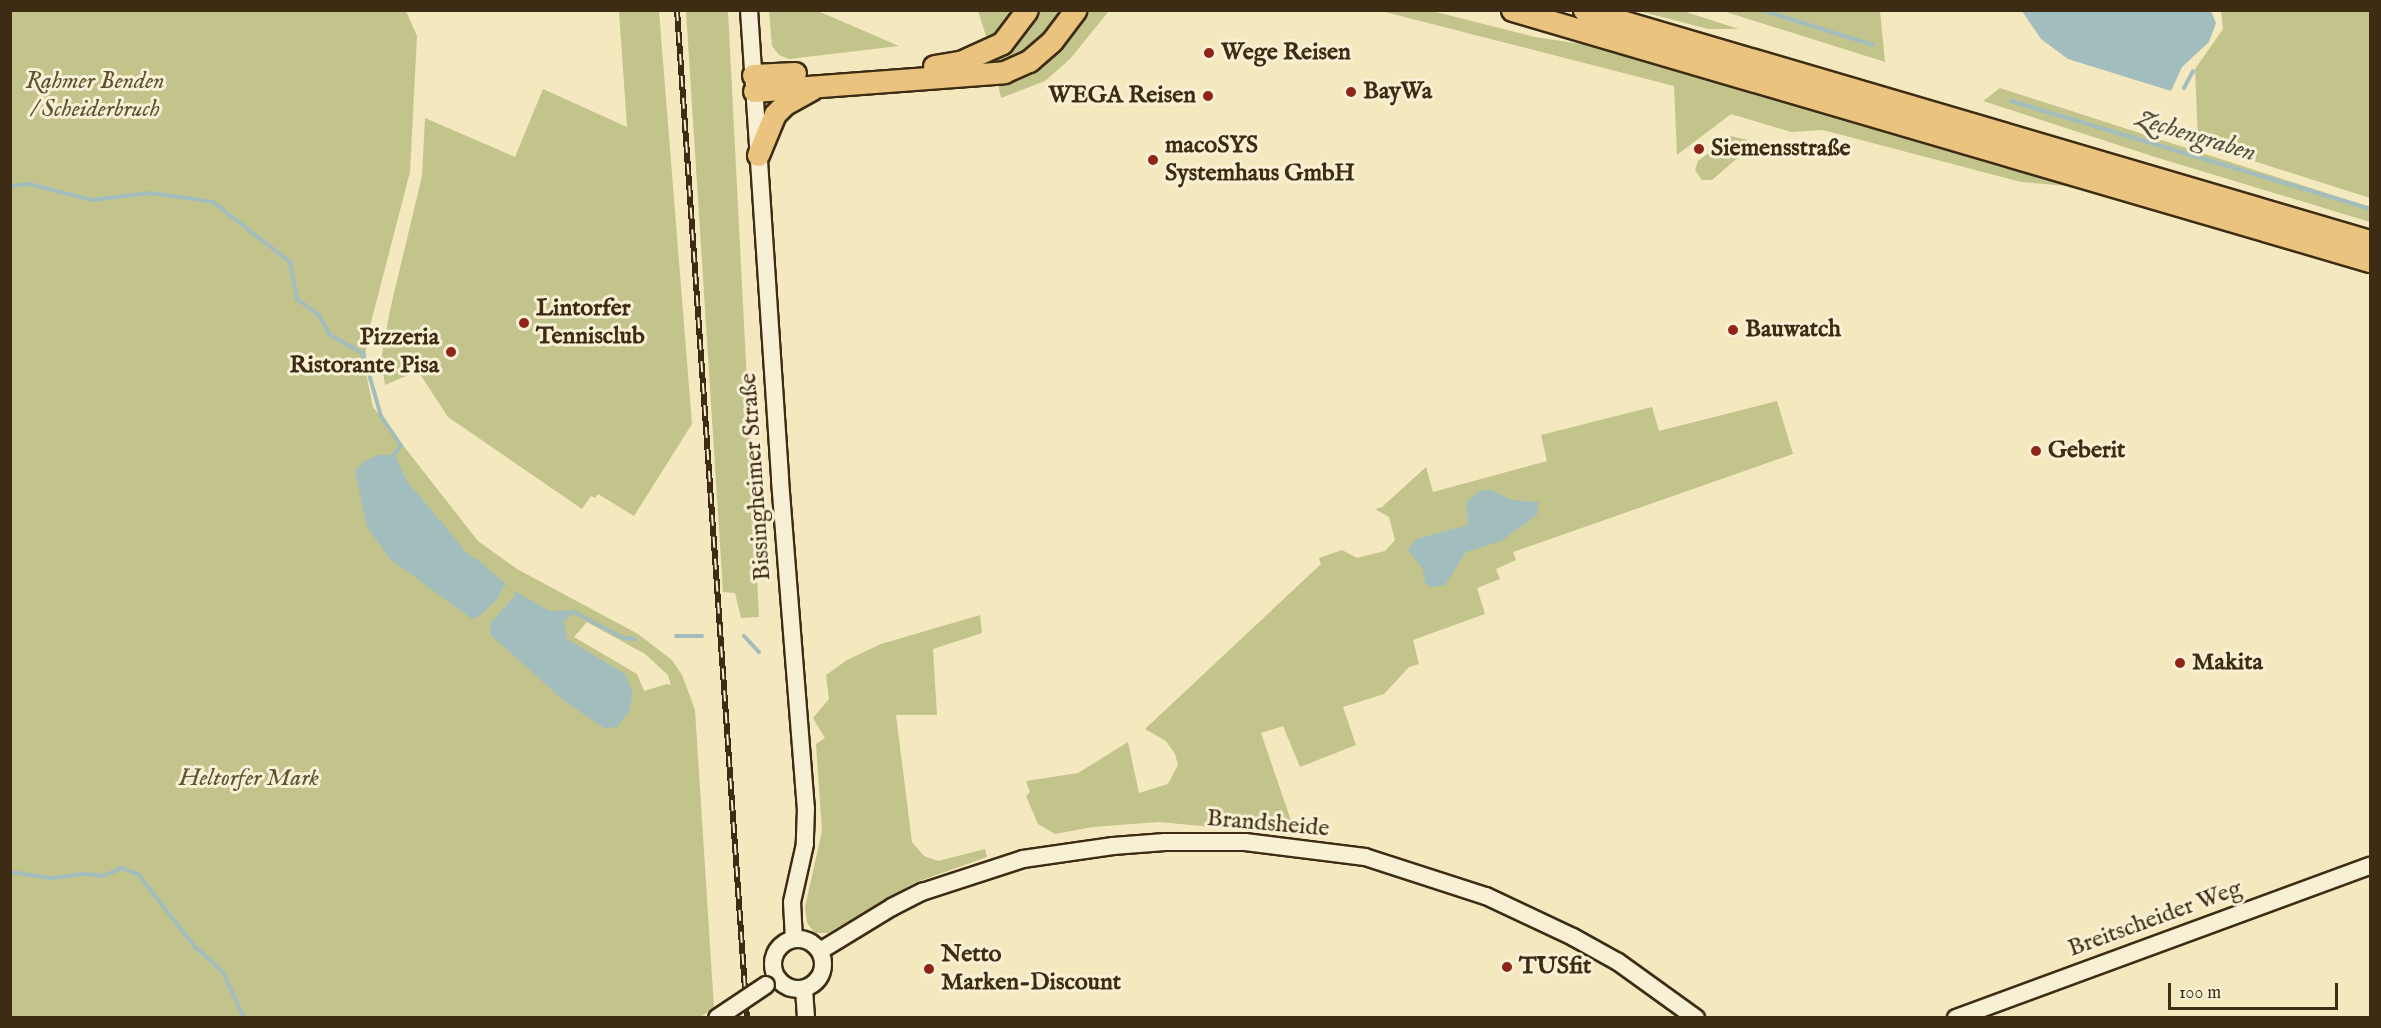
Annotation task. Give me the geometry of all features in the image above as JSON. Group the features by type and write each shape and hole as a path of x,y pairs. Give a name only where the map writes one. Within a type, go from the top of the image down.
{"highway":[{"path":"754,83 960,62 1002,43 1027,10"},
{"path":"754,83 824,85 1004,72 1029,61 1052,41 1075,10"},
{"path":"1512,10 2370,261"},
{"path":"1584,10 2370,241"},
{"path":"758,155 775,114 798,95 824,85"}],"main road":[{"name":"Bissingheimer Straße","path":"749,10 806,808 805,844 792,902 794,939"},
{"name":"Brandsheide","path":"820,951 892,907 922,892 959,878 1023,859 1113,846 1165,842 1245,842 1365,857 1486,896 1600,952 1644,979 1696,1017"},
{"name":"Breitscheider Weg","path":"1956,1017 2370,866"},
{"path":"794,939 809,941 820,951 823,958 822,974 812,986 804,989 788,988 771,981 777,949 794,939"},
{"path":"717,1017 771,981"},
{"path":"804,989 806,1017"}],"green space":[{"name":"Heltorfer Mark","path":"10,11 406,11 417,36 410,172 368,334 364,364 373,407 478,541 517,569 638,634 672,660 682,675 695,710 714,1008 699,1018 11,1017","holes":["587,622 645,654 668,675 671,685 667,684 644,691 637,674 574,637"]},
{"name":"Lintorfer Tennisclub","path":"619,11 659,11 692,424 634,516 598,494 595,498 591,496 582,509 448,417 418,371 385,385 381,360 390,310 422,176 425,118 515,157 543,89 627,127"},
{"path":"686,11 728,11 759,617 741,618 735,593 723,592"},
{"path":"769,11 818,11 899,46 789,59 779,55 772,46"},
{"path":"978,11 1014,11 998,32 987,39"},
{"path":"1031,11 1069,11 1022,59 993,68 989,58"},
{"path":"1089,11 1109,11 1070,59 1045,81 1001,98 998,85 1027,73 1065,42"},
{"path":"1381,11 1432,11 1535,37 1594,46 2079,187 2021,182 1823,130 1791,132 1731,114 1677,155 1674,86"},
{"path":"1639,11 1683,11 1739,29 1708,29"},
{"path":"1723,11 1880,11 1885,62"},
{"path":"2221,11 2370,11 2370,198 2241,157 2198,140 2195,69 2223,29"},
{"path":"2000,88 2370,207 2370,222 2155,157 1983,101"},
{"path":"1731,136 1748,140 1753,144 1752,150 1734,161 1712,180 1702,180 1695,170 1698,161"},
{"path":"1777,401 1793,454 1513,552 1516,560 1496,569 1500,579 1477,588 1485,614 1413,640 1419,664 1409,667 1384,694 1343,707 1356,745 1300,767 1283,726 1261,733 1296,835 1159,822 1093,827 1055,834 1038,824 1026,796 1030,792 1026,781 1078,773 1128,742 1139,793 1168,784 1178,765 1175,754 1166,741 1145,729 1321,564 1319,558 1342,550 1357,558 1385,551 1395,540 1389,517 1375,509 1382,507 1426,467 1433,492 1547,461 1541,435 1652,407 1659,431"},
{"path":"980,615 982,633 933,649 937,715 896,715 912,842 924,856 938,861 985,849 987,857 914,883 828,933 815,933 807,923 805,907 822,831 816,744 825,738 813,718 829,699 826,675 847,660 881,644"}],"water":[{"path":"2022,11 2211,11 2216,23 2209,42 2182,67 2171,91 2068,59 2041,39"},
{"path":"378,455 393,455 405,482 457,544 504,585 498,598 480,616 472,619 390,559 367,527 355,471 363,462"},
{"path":"1480,490 1491,490 1512,500 1539,502 1537,515 1501,541 1466,552 1445,585 1431,587 1425,583 1423,569 1408,550 1416,539 1468,525 1467,502"},
{"path":"516,594 549,613 574,612 564,622 567,639 625,674 633,693 629,712 617,727 604,728 563,700 491,635 490,624"}],"waterway":[{"path":"1762,10 1873,45"},
{"path":"2184,88 2193,71"},
{"name":"Zechengraben","path":"2011,101 2370,209"},
{"path":"10,186 29,184 92,200 151,193 213,202 290,262 297,299 319,315 330,335 363,353 381,416 401,446 393,455 405,482 460,547"},
{"path":"475,560 504,585"},
{"path":"516,594 549,613 574,612 623,638 635,639"},
{"path":"676,636 702,636"},
{"path":"744,636 759,652"},
{"path":"10,872 52,878 87,874 103,876 122,868 138,874 194,946 223,972 244,1018"}],"railway":[{"path":"677,10 747,1018"}],"place":[{"name":"Wege Reisen","path":"1209,53"},
{"name":"BayWa","path":"1351,92"},
{"name":"WEGA Reisen","path":"1208,96"},
{"name":"Siemensstraße","path":"1699,149"},
{"name":"macoSYS Systemhaus GmbH","path":"1153,160"},
{"name":"Lintorfer Tennisclub","path":"524,323"},
{"name":"Bauwatch","path":"1733,330"},
{"name":"Pizzeria Ristorante Pisa","path":"451,352"},
{"name":"Geberit","path":"2036,451"},
{"name":"Makita","path":"2180,663"},
{"name":"TUSfit","path":"1507,967"},
{"name":"Netto Marken-Discount","path":"929,969"}],"park label":[{"name":"Rahmer Benden / Scheiderbruch","path":"95,96"}]}
